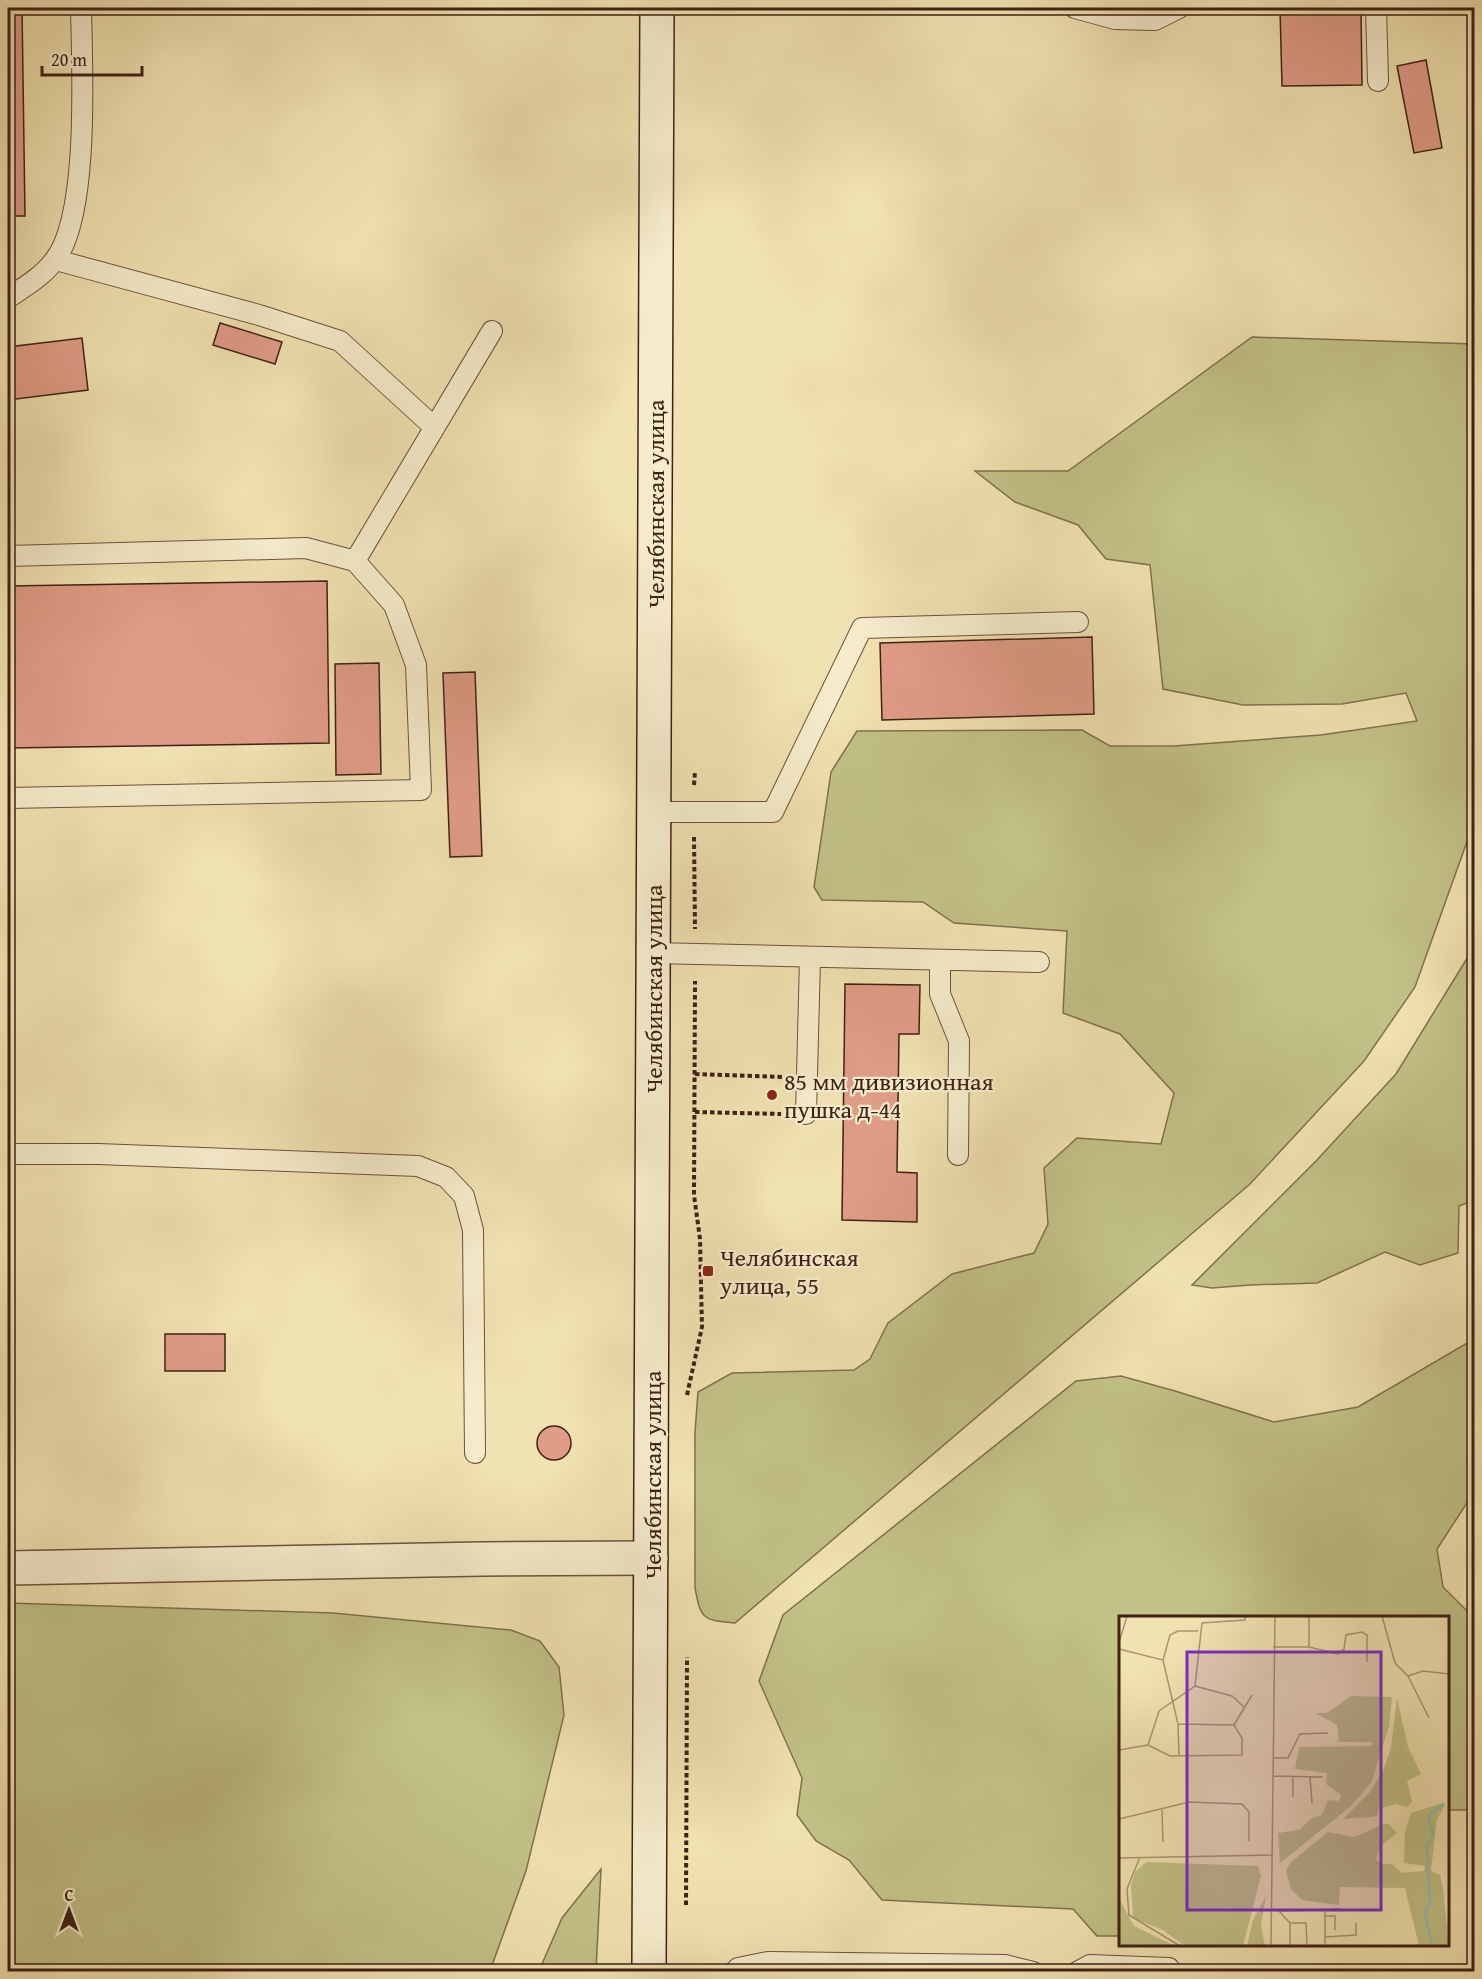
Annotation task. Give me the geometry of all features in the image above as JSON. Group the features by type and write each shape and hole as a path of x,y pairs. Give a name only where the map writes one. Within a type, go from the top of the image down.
{"street":[{"name":"Челябинская улица","path":"649,1971 657,8"},
{"path":"8,1568 651,1558"}],"lane":[{"path":"8,298 34,281 56,260 69,229 78,180 82,115 81,8"},
{"path":"1075,8 1115,19 1155,20 1179,8"},
{"path":"1376,8 1378,81"},
{"path":"56,260 259,315 340,341 434,427"},
{"path":"355,561 492,331"},
{"path":"8,555 306,548 355,561 394,605 416,665 421,790 8,798"},
{"path":"654,812 773,812 862,628 1078,622"},
{"path":"653,953 1039,962"},
{"path":"806,1114 810,958"},
{"path":"940,960 940,994 959,1041 958,1155"},
{"path":"8,1154 98,1154 418,1166 446,1177 464,1196 473,1230 475,1454"},
{"path":"734,1971 738,1968 768,1962 1005,1965 1033,1971"},
{"path":"1077,1971 1090,1965 1169,1968"}],"path":[{"path":"695,1074 807,1078"},
{"path":"695,1112 806,1114"},
{"path":"686,1400 702,1327 700,1239 694,1195 694,1126"},
{"path":"686,1913 687,1654"}],"shaded area":[{"path":"1252,337 1474,344 1474,822 1415,987 1364,1061 1250,1184 735,1623 710,1619 699,1607 695,1588 695,1432 698,1392 732,1373 854,1370 870,1359 888,1323 952,1274 1034,1253 1048,1224 1044,1168 1077,1138 1161,1144 1174,1093 1120,1034 1063,1013 1067,931 954,923 923,902 822,900 814,887 831,772 857,731 1082,730 1110,746 1174,746 1321,735 1417,721 1406,693 1342,704 1243,705 1163,689 1150,565 1106,559 1078,525 1015,502 975,471 1068,471"},
{"path":"1474,947 1474,1200 1459,1206 1458,1253 1420,1265 1385,1252 1317,1283 1212,1288 1192,1285 1317,1160 1396,1074"},
{"path":"1474,1339 1474,1492 1437,1549 1443,1587 1474,1618 1474,1810 1449,1810 1449,1616 1119,1616 1119,1936 1097,1936 1073,1909 882,1900 849,1860 816,1841 797,1815 802,1778 759,1681 783,1615 1076,1381 1121,1376 1274,1422 1358,1407"},
{"path":"8,1603 333,1613 511,1630 540,1641 559,1667 564,1715 526,1871 490,1971 8,1971"},
{"path":"601,1869 596,1971 539,1971 562,1918"}],"building":[{"path":"8,8 22,8 25,216 8,216"},
{"path":"1280,8 1361,8 1362,85 1282,86"},
{"path":"1426,60 1442,148 1414,153 1397,66"},
{"path":"220,323 282,342 275,364 213,345"},
{"path":"82,338 88,390 8,400 8,347"},
{"path":"327,581 329,743 8,748 8,586"},
{"path":"1092,637 1094,714 882,720 880,643"},
{"path":"379,663 381,774 336,775 335,664"},
{"path":"475,672 482,856 450,857 443,673"},
{"path":"845,984 920,985 919,1034 899,1034 897,1172 917,1173 917,1222 842,1220"},
{"path":"165,1334 225,1334 225,1371 165,1371"},
{"path":"554,1426 566,1431 571,1443 566,1455 554,1460 542,1455 537,1443 542,1431"}],"place":[{"name":"85 мм дивизионная пушка д-44","path":"772,1095"},
{"name":"Челябинская улица, 55","path":"708,1271"}]}
